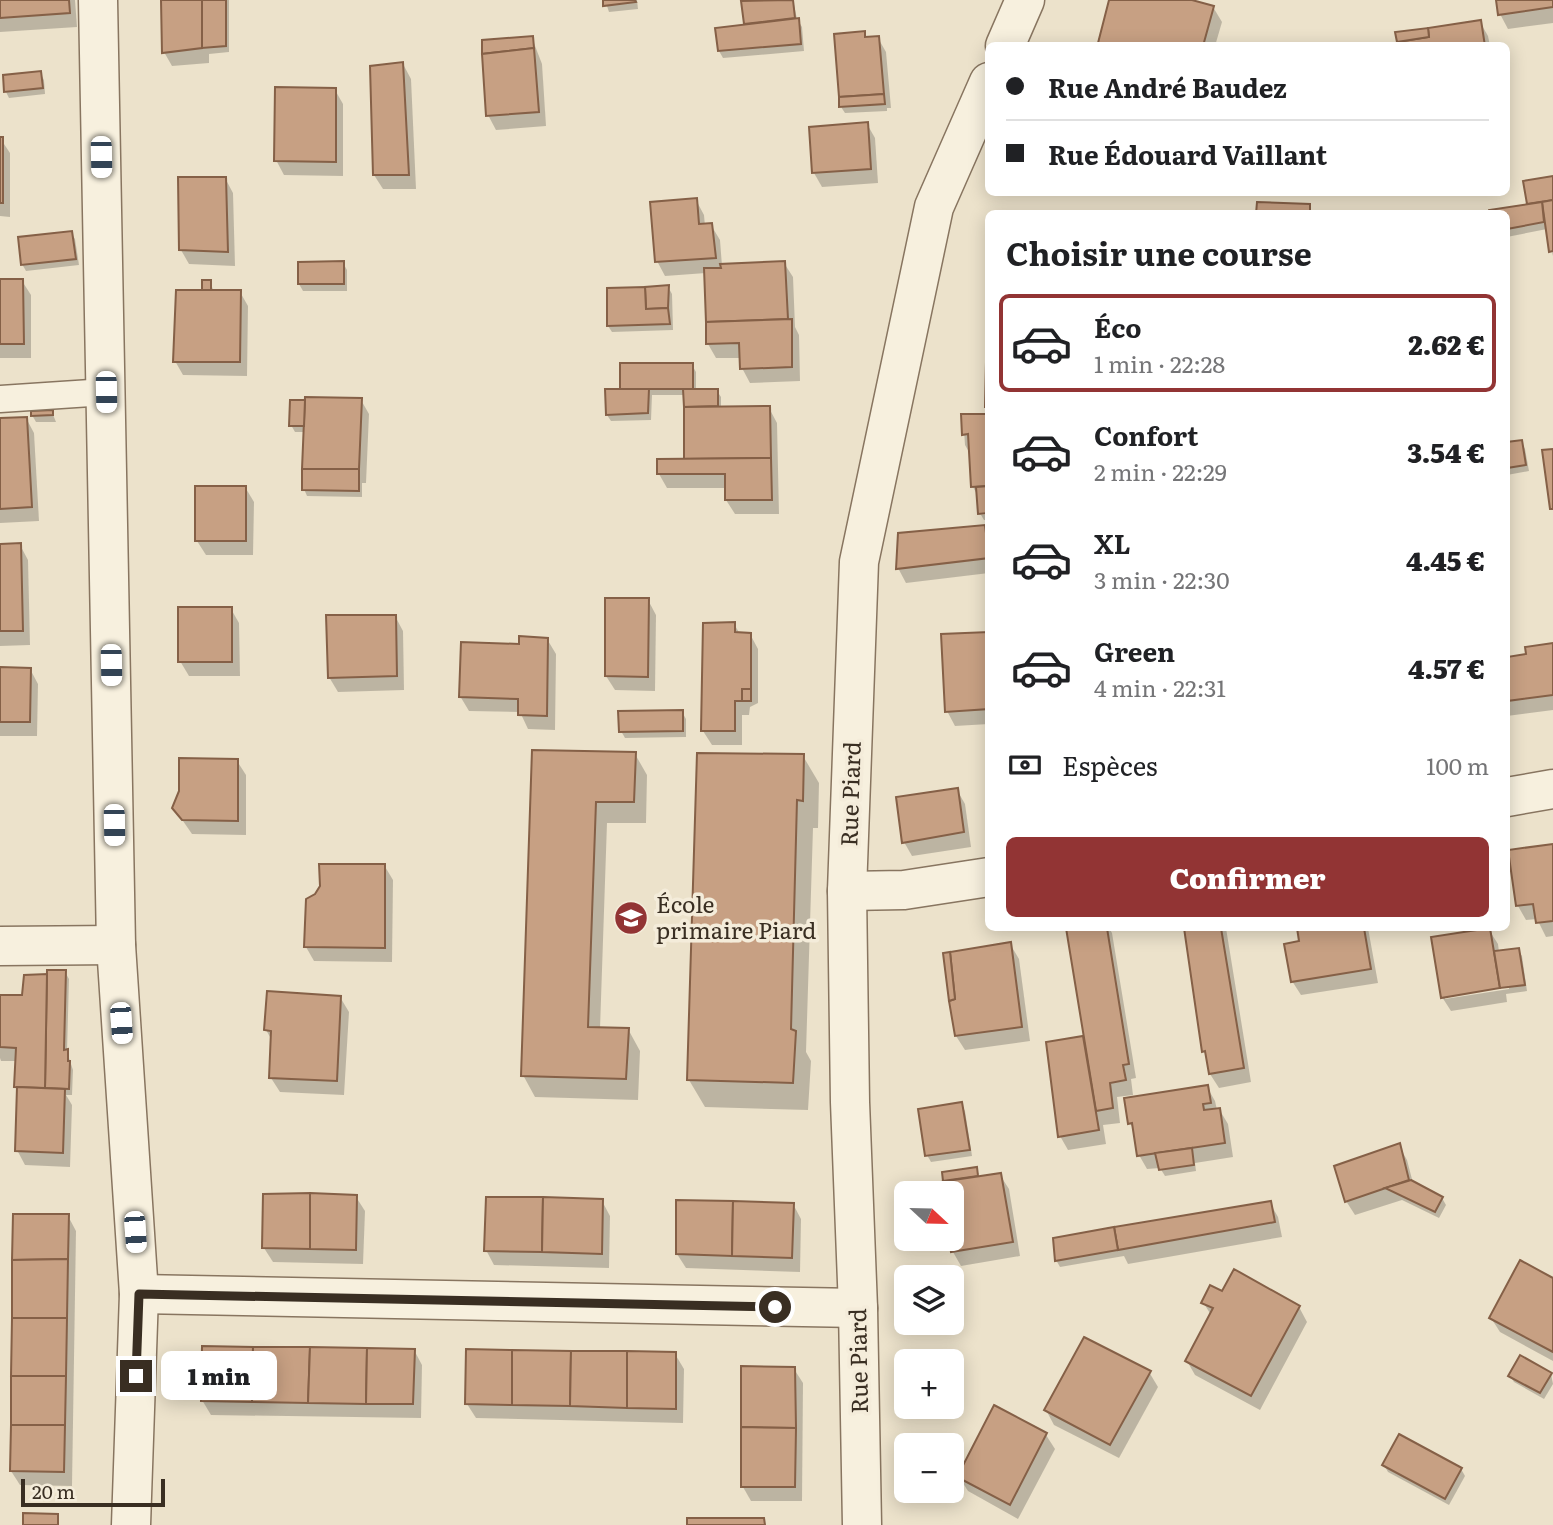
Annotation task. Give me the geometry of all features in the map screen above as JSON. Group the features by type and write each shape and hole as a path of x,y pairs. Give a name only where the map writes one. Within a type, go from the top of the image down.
{"street":[{"path":"98,0 116,945 139,1294 131,1525"},
{"path":"1007,42 1025,0"},
{"name":"Rue Piard","path":"862,1525 858,1308 849,1102 847,891 859,562 934,207 985,91"},
{"path":"1510,796 1553,789"},
{"path":"847,891 904,890 985,878"},
{"path":"0,946 116,945"},
{"path":"139,1294 858,1308"}],"lane":[{"path":"0,399 106,392"}],"building":[{"path":"0,0 69,0 70,13 0,18"},
{"path":"161,0 202,0 202,48 162,53"},
{"path":"202,0 226,0 226,46 202,48"},
{"path":"603,0 635,0 636,2 603,6"},
{"path":"793,0 795,18 744,24 741,1"},
{"path":"1109,0 1192,0 1214,6 1204,42 1098,42"},
{"path":"1496,0 1553,0 1553,7 1498,15"},
{"path":"799,18 801,44 718,51 715,28"},
{"path":"1481,20 1484,42 1397,42 1429,37 1428,28"},
{"path":"1428,28 1429,37 1397,42 1395,32"},
{"path":"865,31 865,37 879,36 884,94 839,97 834,34"},
{"path":"533,36 534,48 482,54 482,40"},
{"path":"534,48 539,112 486,116 482,54"},
{"path":"403,62 409,175 373,175 370,66"},
{"path":"41,71 43,88 4,92 3,75"},
{"path":"275,87 336,88 336,162 274,161"},
{"path":"884,94 885,104 839,107 839,97"},
{"path":"868,122 871,169 812,173 809,127"},
{"path":"0,137 3,137 3,203 0,203"},
{"path":"1553,176 1553,200 1527,204 1523,181"},
{"path":"178,177 226,177 228,252 179,250"},
{"path":"697,198 699,224 712,223 716,258 655,262 650,202"},
{"path":"1553,200 1553,251 1549,252 1542,202"},
{"path":"1257,202 1310,204 1310,210 1256,210"},
{"path":"1542,202 1544,222 1510,228 1510,210 1489,210"},
{"path":"72,231 76,259 21,265 18,237"},
{"path":"344,261 344,284 298,284 298,262"},
{"path":"785,261 788,319 706,322 704,268 721,268 720,264"},
{"path":"0,279 23,279 24,344 0,344"},
{"path":"202,280 211,280 211,290 202,290"},
{"path":"669,285 668,308 646,309 645,287"},
{"path":"645,287 646,309 668,308 670,324 607,326 607,288"},
{"path":"176,290 241,290 240,362 173,362"},
{"path":"792,319 792,367 740,369 739,343 706,344 706,322"},
{"path":"620,363 693,363 693,389 620,389"},
{"path":"605,389 649,389 648,413 606,415"},
{"path":"683,389 718,389 718,406 684,407"},
{"path":"305,397 362,398 359,469 302,469"},
{"path":"290,400 305,400 304,426 289,426"},
{"path":"770,406 771,458 684,459 684,407"},
{"path":"53,410 53,415 31,416 31,411"},
{"path":"961,414 985,414 985,486 971,487 968,434 962,435"},
{"path":"27,417 32,507 0,509 0,418"},
{"path":"1522,440 1526,465 1510,468 1510,442"},
{"path":"1553,449 1553,509 1550,509 1542,450"},
{"path":"771,458 772,500 725,500 725,474 657,474 657,459"},
{"path":"302,469 359,469 359,491 302,490"},
{"path":"195,486 246,486 246,541 195,541"},
{"path":"985,486 985,513 978,514 976,487"},
{"path":"985,525 985,558 896,569 898,533"},
{"path":"21,543 23,631 0,631 0,544"},
{"path":"605,598 649,598 648,677 605,676"},
{"path":"178,607 232,607 232,662 178,662"},
{"path":"326,615 396,615 397,676 328,678"},
{"path":"735,622 735,632 751,633 751,689 742,689 742,701 735,701 735,731 701,731 703,623"},
{"path":"985,632 985,709 945,712 941,634"},
{"path":"519,636 548,638 547,716 518,715 518,699 459,697 461,642 519,644"},
{"path":"1553,643 1553,695 1510,701 1510,657 1526,654 1525,647"},
{"path":"0,667 31,668 30,722 0,722"},
{"path":"742,689 751,689 751,701 742,701"},
{"path":"683,710 683,731 619,732 618,711"},
{"path":"532,750 636,752 634,802 596,802 588,1027 629,1028 626,1079 521,1076"},
{"path":"697,753 804,754 803,801 797,800 791,1029 796,1031 793,1083 687,1080"},
{"path":"179,758 238,759 238,821 182,820 172,808 179,791"},
{"path":"958,788 964,832 902,843 896,797"},
{"path":"1553,844 1553,921 1536,923 1533,904 1516,906 1510,850"},
{"path":"319,864 385,864 385,948 304,947 306,899 315,894 320,886"},
{"path":"1066,931 1107,931 1129,1064 1123,1065 1126,1080 1110,1083 1113,1108 1096,1111"},
{"path":"1184,931 1221,931 1244,1068 1209,1074 1205,1051 1202,1052"},
{"path":"1297,931 1365,931 1371,969 1291,982 1284,944 1299,941"},
{"path":"1490,931 1500,988 1441,998 1431,937"},
{"path":"1011,942 1022,1027 955,1036 949,1001 955,999 950,952"},
{"path":"1519,948 1525,985 1500,988 1494,951"},
{"path":"950,952 955,999 949,1001 943,953"},
{"path":"47,970 66,970 64,1050 68,1049 70,1061 69,1089 45,1088"},
{"path":"47,974 45,1088 14,1087 16,1048 0,1047 0,995 22,995 24,975"},
{"path":"267,991 341,996 337,1081 269,1078 271,1031 264,1030"},
{"path":"1083,1036 1099,1130 1058,1137 1046,1042"},
{"path":"1208,1085 1211,1103 1203,1104 1204,1110 1220,1108 1225,1143 1137,1156 1132,1123 1128,1124 1124,1098"},
{"path":"17,1087 65,1089 63,1153 15,1151"},
{"path":"962,1102 970,1150 925,1156 918,1109"},
{"path":"1400,1143 1409,1180 1345,1202 1334,1166"},
{"path":"1192,1148 1194,1165 1159,1170 1155,1153"},
{"path":"977,1167 978,1176 943,1181 942,1172"},
{"path":"1001,1173 1013,1242 964,1250 964,1181 947,1181"},
{"path":"1411,1180 1443,1197 1435,1212 1385,1188"},
{"path":"310,1193 310,1249 262,1248 263,1194"},
{"path":"310,1193 357,1195 356,1250 310,1249"},
{"path":"486,1197 543,1197 542,1252 484,1251"},
{"path":"543,1197 603,1199 602,1254 542,1252"},
{"path":"676,1200 733,1201 732,1256 676,1254"},
{"path":"733,1201 794,1203 792,1258 732,1256"},
{"path":"1271,1201 1275,1222 1118,1250 1114,1227"},
{"path":"13,1214 69,1214 68,1259 12,1260"},
{"path":"1114,1227 1118,1250 1055,1261 1053,1238"},
{"path":"68,1259 67,1318 12,1318 12,1260"},
{"path":"1520,1260 1553,1278 1553,1352 1489,1318"},
{"path":"1234,1269 1300,1306 1251,1396 1185,1361 1213,1308 1201,1303 1210,1285 1222,1291"},
{"path":"12,1318 67,1318 66,1376 11,1376"},
{"path":"1084,1337 1151,1371 1110,1445 1044,1410"},
{"path":"202,1346 253,1347 252,1402 201,1401"},
{"path":"253,1347 310,1347 308,1403 252,1402"},
{"path":"310,1347 367,1348 366,1404 308,1403"},
{"path":"367,1348 415,1349 413,1404 366,1404"},
{"path":"466,1349 512,1350 512,1405 465,1404"},
{"path":"512,1350 571,1351 570,1406 512,1405"},
{"path":"571,1351 627,1351 627,1408 570,1406"},
{"path":"627,1351 676,1352 676,1409 627,1408"},
{"path":"1520,1355 1552,1373 1540,1393 1508,1376"},
{"path":"741,1366 795,1367 796,1428 741,1427"},
{"path":"11,1376 66,1376 65,1425 11,1425"},
{"path":"994,1405 1047,1433 1010,1505 964,1481 964,1463"},
{"path":"11,1425 65,1425 64,1472 10,1471"},
{"path":"741,1427 796,1428 795,1487 741,1487"},
{"path":"1399,1434 1462,1468 1445,1499 1382,1465"},
{"path":"23,1513 58,1514 58,1525 23,1525"},
{"path":"687,1518 764,1518 765,1525 687,1525"}],"place":[{"name":"École primaire Piard","path":"631,918"}],"route":[{"path":"136,1376 139,1294 775,1307"}]}
